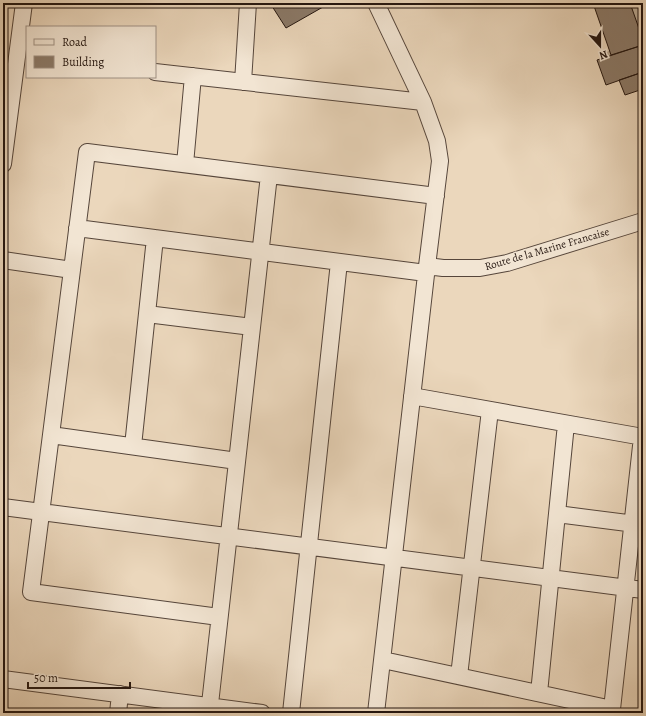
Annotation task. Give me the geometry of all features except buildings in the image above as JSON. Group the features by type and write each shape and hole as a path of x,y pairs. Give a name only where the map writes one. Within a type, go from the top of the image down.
{"street":[{"path":"3,164 24,3"},
{"path":"243,82 248,3"},
{"path":"376,3 423,102 437,141 440,161 426,270 376,713"},
{"path":"156,72 423,102"},
{"path":"185,164 193,76"},
{"path":"219,617 31,592 87,152 436,196"},
{"path":"209,710 269,175"},
{"name":"Route de la Marine Francaise","path":"77,228 339,262 426,270 443,268 480,268 507,263 643,221"},
{"path":"132,446 155,238"},
{"path":"3,260 72,270"},
{"path":"291,713 339,262"},
{"path":"147,314 252,327"},
{"path":"383,660 612,709 625,587 638,524 642,437 412,396"},
{"path":"459,676 490,410"},
{"path":"539,693 566,424"},
{"path":"51,435 237,461"},
{"path":"3,507 643,590"},
{"path":"557,514 638,524"},
{"path":"3,679 120,694 209,710 262,713"},
{"path":"118,713 120,694"}]}
